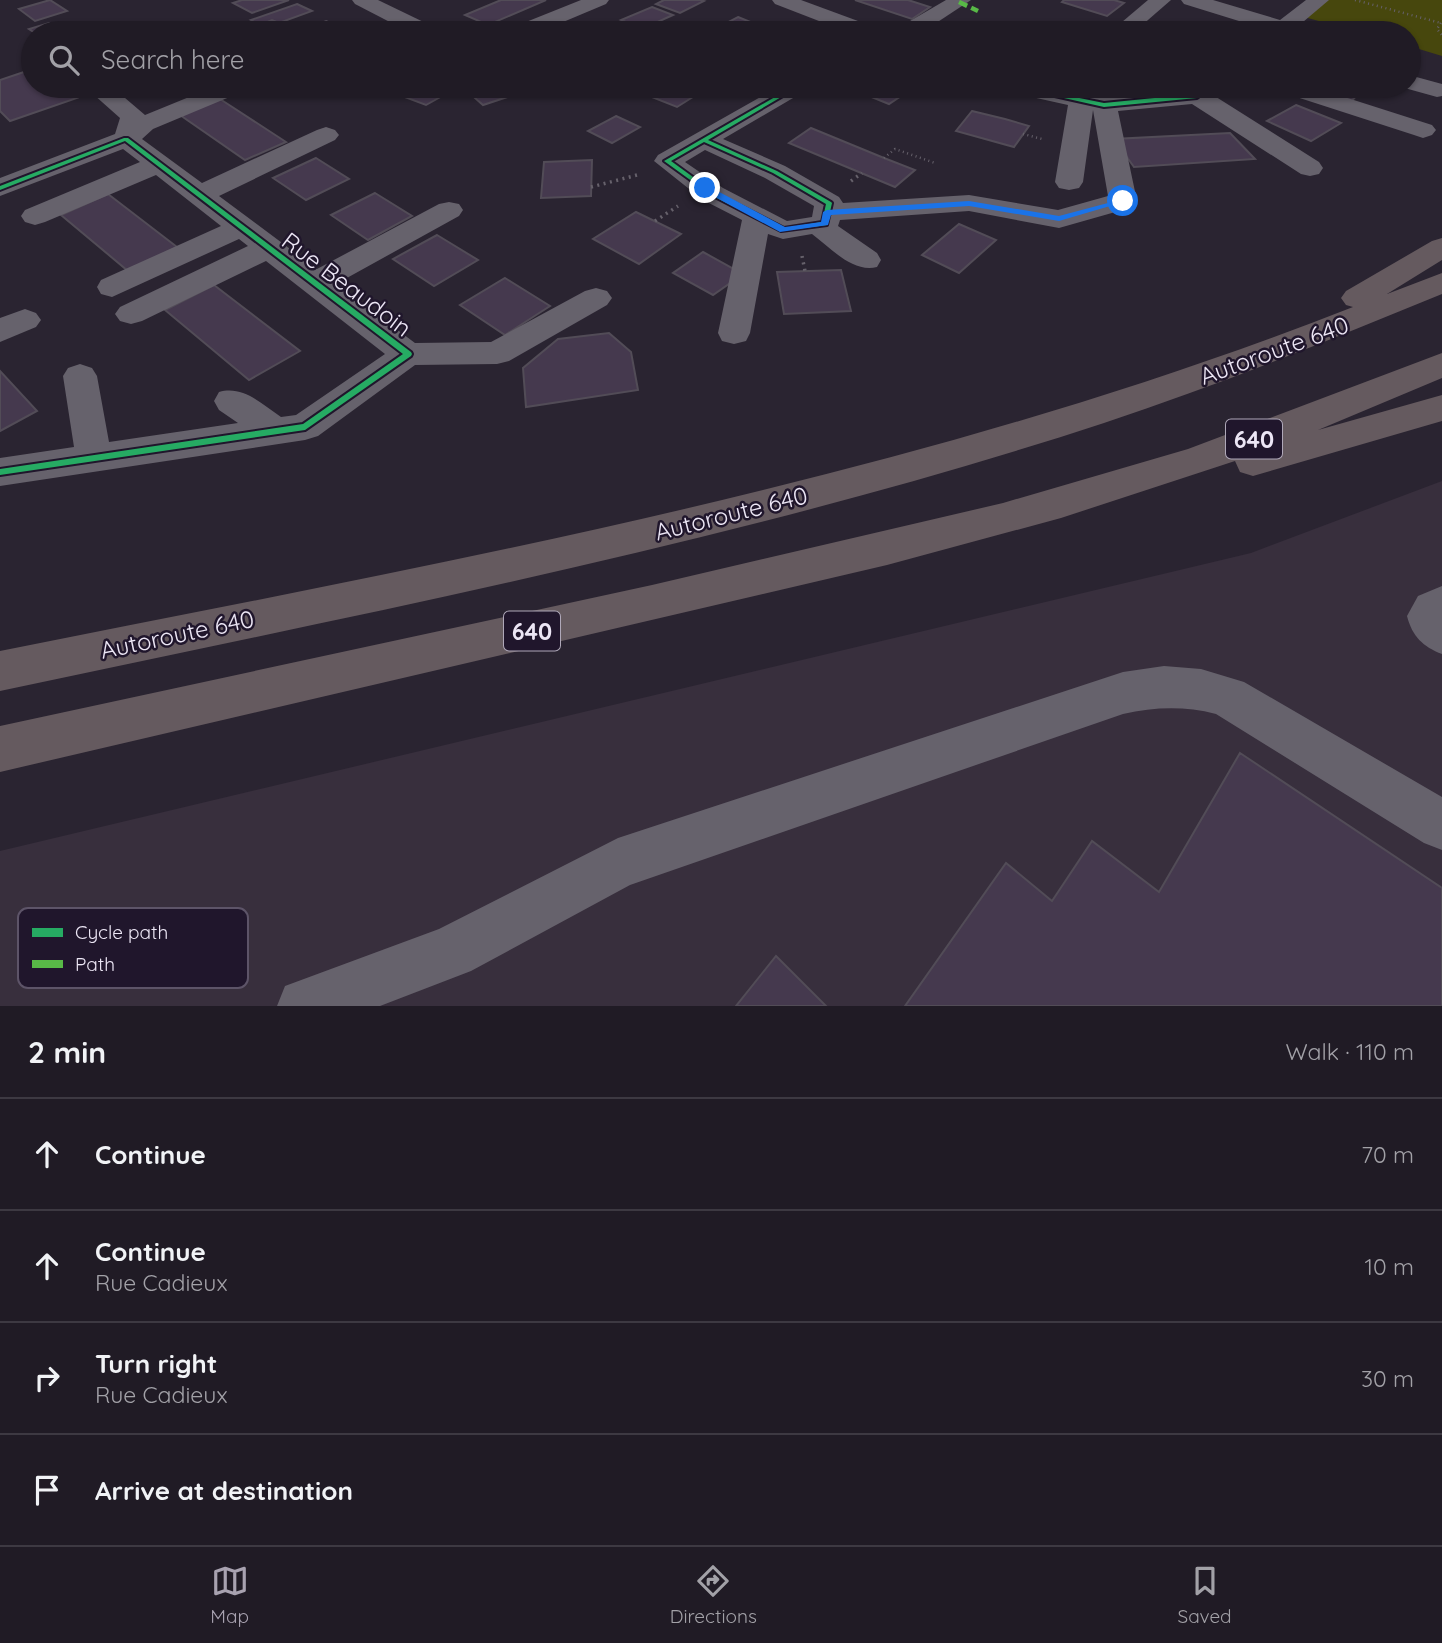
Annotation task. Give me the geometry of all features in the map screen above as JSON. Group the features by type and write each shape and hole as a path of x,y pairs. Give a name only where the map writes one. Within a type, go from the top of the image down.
{"highway":[{"path":"1259,357 1442,247"},
{"name":"Autoroute 640","path":"0,671 503,566 777,503 1058,425 1259,357 1442,283"},
{"name":"640","path":"0,748 706,591 919,540 1062,502 1188,463 1370,396 1442,365"},
{"path":"1062,502 1255,462 1442,408"}],"street":[{"path":"362,0 404,21"},
{"path":"548,21 599,0"},
{"path":"1135,21 1161,0"},
{"path":"1191,0 1254,21"},
{"path":"1292,21 1319,0"},
{"path":"789,1 839,21"},
{"path":"933,21 970,5"},
{"path":"952,21 970,5"},
{"path":"1421,85 1437,90"},
{"path":"111,98 133,116 126,139"},
{"path":"0,188 126,139 144,124 207,98"},
{"path":"776,98 667,162 713,194 783,230 822,218 969,203 1059,219 1123,201 1092,102"},
{"path":"1073,98 1092,102 1128,98"},
{"path":"1211,98 1310,169"},
{"path":"1323,98 1423,130"},
{"path":"1069,182 1092,102"},
{"path":"199,195 326,135"},
{"name":"Rue Beaudoin","path":"0,471 305,427 408,354 126,139"},
{"path":"706,141 775,172 825,200 829,203 822,218"},
{"path":"35,216 158,164"},
{"path":"314,282 449,210"},
{"path":"734,333 757,216"},
{"path":"822,218 866,260"},
{"path":"112,287 242,227"},
{"path":"131,314 268,247"},
{"path":"408,354 497,353 596,298"},
{"path":"80,376 94,458"},
{"path":"231,401 275,431"},
{"path":"1442,604 1428,616 1430,623 1442,635"},
{"path":"305,1006 452,952 618,864 1123,693 1153,687 1201,688 1228,697 1442,825"}],"path":[{"path":"1355,0 1442,23 1437,29 1442,35"},
{"path":"884,158 894,149 935,163"},
{"path":"591,187 672,166"}],"shaded area":[{"path":"1325,0 1442,0 1442,56 1421,50 1421,21 1319,21 1304,17"},
{"path":"1442,481 1442,1006 0,1006 0,851 1251,553"}],"building":[{"path":"50,0 67,11 35,21 19,9"},
{"path":"242,0 289,0 252,13 233,3"},
{"path":"501,0 546,0 497,21 479,21 465,15"},
{"path":"664,0 704,1 680,13 656,4"},
{"path":"855,0 908,0 930,7 912,19"},
{"path":"1114,0 1124,3 1107,16 1062,2"},
{"path":"297,4 312,11 284,21 251,20"},
{"path":"652,7 673,15 660,21 621,20"},
{"path":"738,17 748,21 730,21"},
{"path":"21,73 21,98 77,98 10,121 0,111 0,80"},
{"path":"408,98 439,98 426,105"},
{"path":"475,98 504,98 483,105"},
{"path":"654,98 691,98 677,107"},
{"path":"874,98 898,98 889,104"},
{"path":"1330,98 1354,98 1349,104"},
{"path":"220,99 286,142 245,160 180,115"},
{"path":"1296,105 1341,123 1311,141 1267,121"},
{"path":"972,111 1029,126 1014,147 956,131"},
{"path":"616,116 640,127 612,143 588,131"},
{"path":"811,128 915,170 895,187 789,143"},
{"path":"1230,133 1255,159 1134,167 1114,139"},
{"path":"316,158 349,179 306,200 273,178"},
{"path":"592,160 591,196 541,198 544,162"},
{"path":"375,193 412,216 368,240 331,215"},
{"path":"108,194 177,247 128,271 61,215"},
{"path":"636,212 681,234 639,264 593,239"},
{"path":"959,224 996,240 959,273 922,255"},
{"path":"437,235 478,260 434,286 393,259"},
{"path":"703,252 743,274 713,295 673,273"},
{"path":"841,270 851,311 784,314 777,272"},
{"path":"505,278 550,306 505,335 460,305"},
{"path":"214,285 300,351 249,380 165,310"},
{"path":"609,333 631,352 638,390 526,407 523,368 558,339"},
{"path":"0,371 37,411 0,431"},
{"path":"1240,753 1442,888 1442,1006 905,1006 1006,863 1052,901 1092,841 1159,892"},
{"path":"776,956 826,1006 736,1006"}],"marked path":[{"path":"959,2 978,11"}],"cycle path":[{"path":"706,141 775,172 829,203 825,224 783,230 713,194 667,161 776,98"},
{"path":"1070,98 1104,105 1176,98"},
{"path":"0,188 126,139 408,354 305,427 0,472"}],"route":[{"path":"705,188 783,230 825,223 827,212 969,203 1059,219 1123,201"}]}
